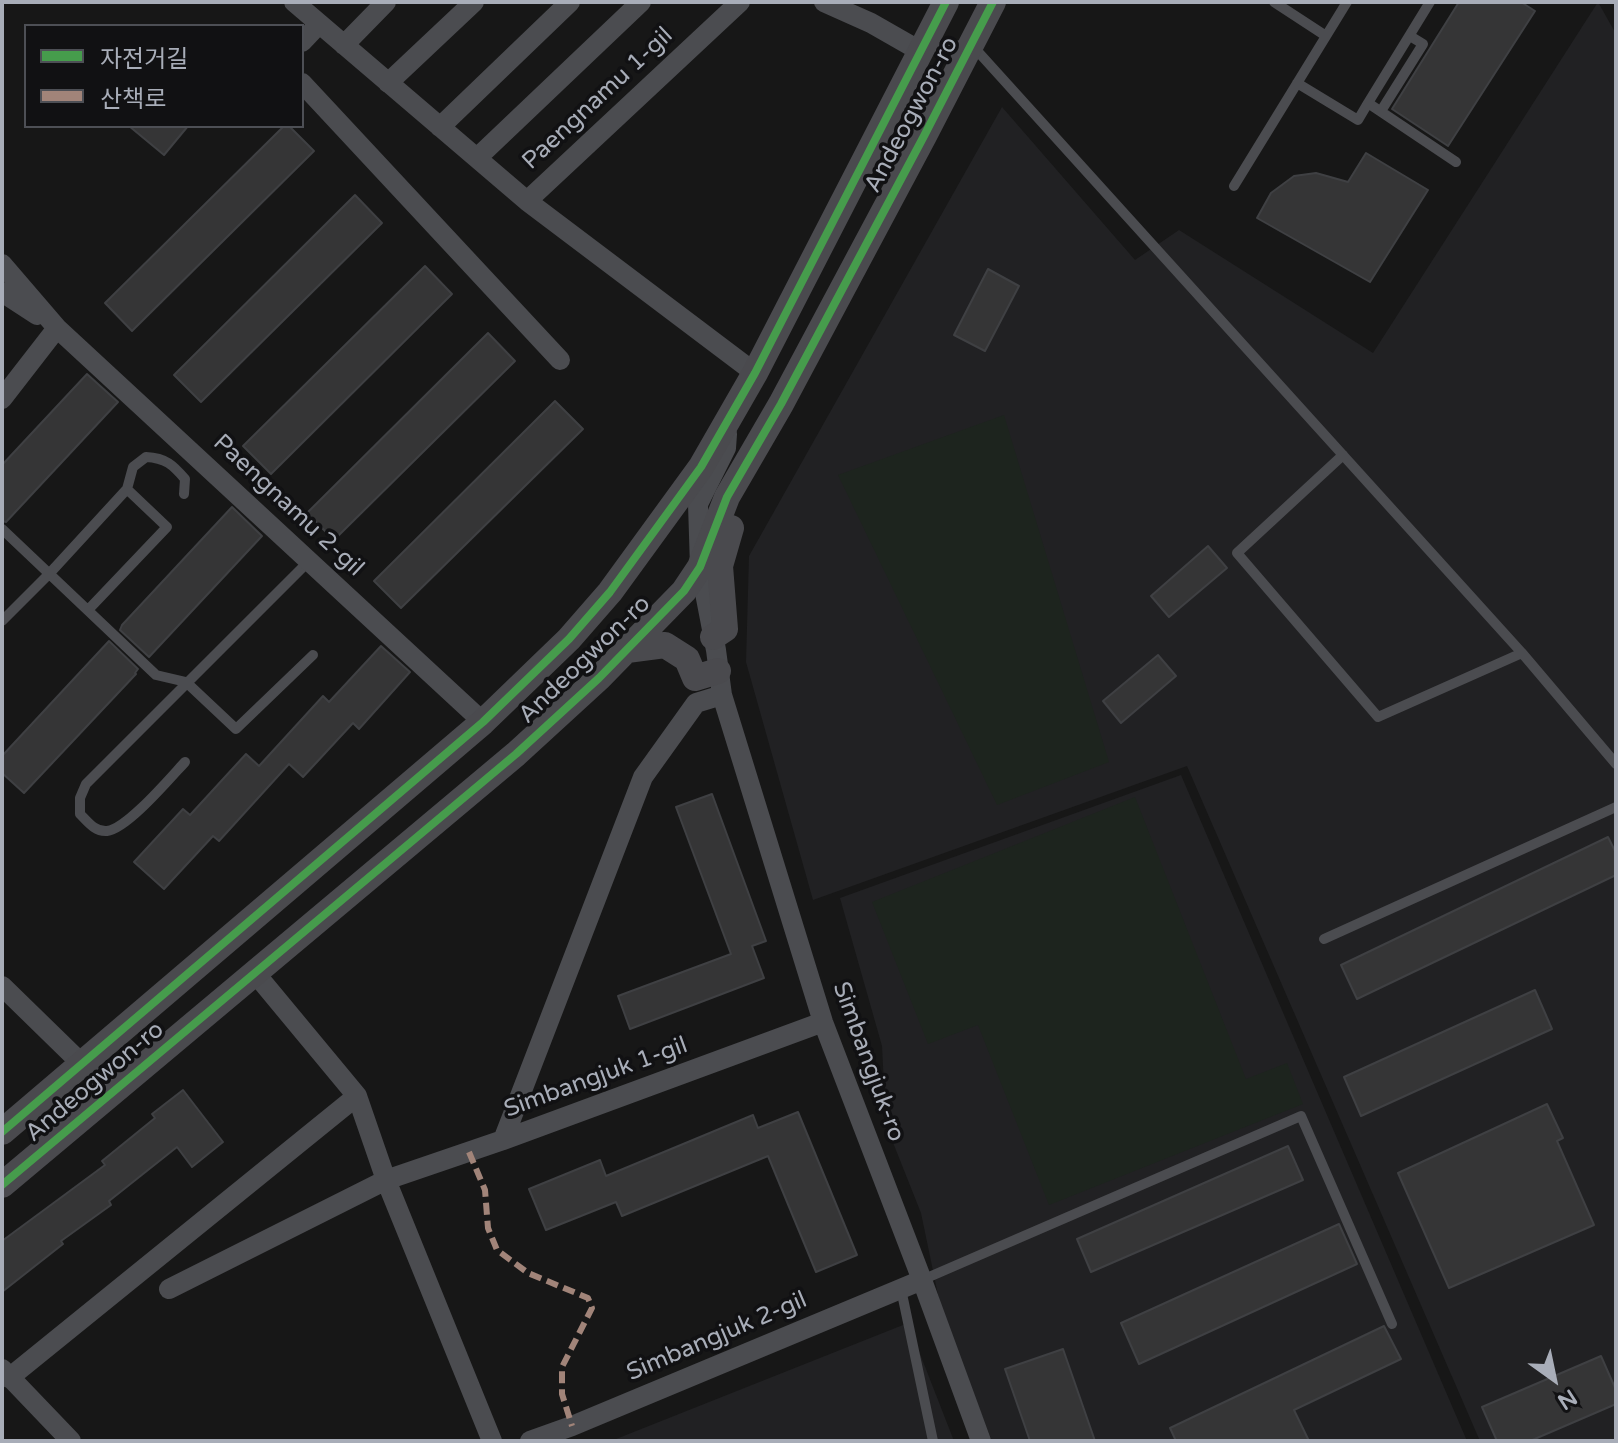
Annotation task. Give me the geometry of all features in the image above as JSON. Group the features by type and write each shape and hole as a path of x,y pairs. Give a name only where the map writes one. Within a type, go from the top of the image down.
{"street":[{"name":"Paengnamu 1-gil","path":"294,2 527,201 755,373"},
{"path":"344,45 386,2"},
{"path":"388,83 474,2"},
{"path":"440,127 570,2"},
{"name":"Paengnamu 1-gil","path":"477,158 641,2"},
{"name":"Paengnamu 1-gil","path":"527,201 740,2"},
{"path":"824,2 871,23 920,51"},
{"path":"871,23 872,2"},
{"name":"Andeogwon-ro","path":"2,1132 483,722 569,639 610,592 701,467 755,373 946,2"},
{"name":"Andeogwon-ro","path":"2,1185 516,754 627,650 684,591 700,567 727,497 781,404 993,2"},
{"path":"304,40 319,24"},
{"path":"304,85 560,360"},
{"name":"Paengnamu 2-gil","path":"2,264 57,328 483,722"},
{"name":"Paengnamu 2-gil","path":"2,292 57,328"},
{"path":"2,399 57,328"},
{"name":"Simbangjuk-ro","path":"727,421 726,448 698,504 700,567 720,683 823,1022 981,1441"},
{"path":"713,637 725,629 720,566 737,505 727,497"},
{"path":"627,650 665,645 687,659 695,678 720,683"},
{"path":"503,1140 643,777 696,703 720,683"},
{"path":"255,973 357,1096 386,1180 492,1441"},
{"path":"2,986 111,1095"},
{"name":"Simbangjuk 1-gil","path":"169,1289 386,1180 823,1022"},
{"path":"71,1441 6,1374 357,1096"},
{"name":"Simbangjuk 2-gil","path":"530,1441 922,1280"}],"lane":[{"path":"1274,2 1326,36"},
{"path":"1234,186 1347,2"},
{"path":"1297,83 1358,120 1430,2"},
{"path":"1381,111 1423,44 1410,36"},
{"path":"920,51 971,44 1522,653 1616,764"},
{"path":"1368,103 1456,162"},
{"path":"1343,455 1237,553 1378,717 1522,653"},
{"path":"2,621 127,489 133,467 146,457 160,458 175,467 185,479 184,494"},
{"path":"88,610 167,527 127,489"},
{"path":"2,529 156,675 186,682 236,729 313,655"},
{"path":"185,762 127,822 108,831 94,828 80,814 80,798 86,784 309,561"},
{"path":"1324,939 1616,807"},
{"path":"922,1280 1301,1116 1392,1324"},
{"path":"901,1289 933,1441"}],"shaded area":[{"path":"1598,2 1616,34 1616,1441 1480,1441 1187,766 813,900 746,662 749,556 1002,107 1135,260 1179,230 1373,353"},
{"path":"1004,415 1109,762 997,805 838,475"},
{"path":"1181,775 1467,1441 992,1441 942,1314 921,1213 886,1125 882,1046 840,898"},
{"path":"1135,797 1246,1079 1287,1063 1303,1104 1049,1205 978,1025 928,1044 872,902"},
{"path":"908,1323 954,1441 611,1441"}],"building":[{"path":"1459,2 1521,2 1535,11 1448,146 1392,109"},
{"path":"131,128 186,128 164,155"},
{"path":"282,128 291,128 314,151 132,331 105,303"},
{"path":"1366,153 1428,190 1370,282 1257,218 1271,193 1294,176 1316,173 1348,182"},
{"path":"355,195 382,223 201,402 174,375"},
{"path":"425,266 452,294 271,474 243,446"},
{"path":"988,269 1019,286 985,351 954,335"},
{"path":"488,333 515,361 334,540 307,513"},
{"path":"87,374 118,402 6,522 2,521 2,465"},
{"path":"555,401 583,429 401,608 374,581"},
{"path":"232,507 262,536 149,657 120,630 122,625"},
{"path":"1208,546 1227,568 1169,617 1151,596"},
{"path":"109,641 138,669 136,674 24,793 2,773 2,756"},
{"path":"381,646 410,672 359,729 353,723 303,777 289,764 219,841 213,836 164,889 134,862 183,809 190,815 246,754 259,766 323,696 329,702"},
{"path":"1158,655 1176,676 1121,723 1103,701"},
{"path":"712,794 766,941 752,946 764,978 630,1029 618,996 731,954 676,807"},
{"path":"1608,837 1616,853 1616,875 1357,999 1341,965"},
{"path":"1535,990 1552,1029 1361,1116 1344,1077"},
{"path":"183,1090 223,1142 192,1167 177,1147 109,1201 111,1205 61,1241 63,1244 2,1292 2,1241 105,1165 102,1161 155,1118 152,1114"},
{"path":"1547,1104 1563,1138 1557,1141 1594,1225 1449,1288 1398,1173"},
{"path":"798,1112 857,1255 816,1272 768,1156 622,1216 616,1202 546,1230 529,1189 600,1160 606,1176 753,1115 758,1128"},
{"path":"1288,1146 1303,1180 1091,1272 1077,1239"},
{"path":"1339,1224 1357,1264 1139,1364 1121,1323"},
{"path":"1384,1326 1401,1359 1294,1410 1309,1441 1176,1441 1170,1428"},
{"path":"1063,1349 1095,1441 1030,1441 1005,1369"},
{"path":"1601,1356 1616,1390 1616,1404 1530,1441 1497,1441 1482,1407"}],"marked path":[{"path":"469,1152 485,1190 488,1228 497,1250 528,1273 588,1298 592,1308 562,1367 562,1394 572,1426"}],"cycle path":[{"path":"2,1132 483,722 569,639 610,592 701,467 755,373 946,2"},
{"path":"2,1185 516,754 599,678 684,591 700,567 727,497 781,404 993,2"}]}
